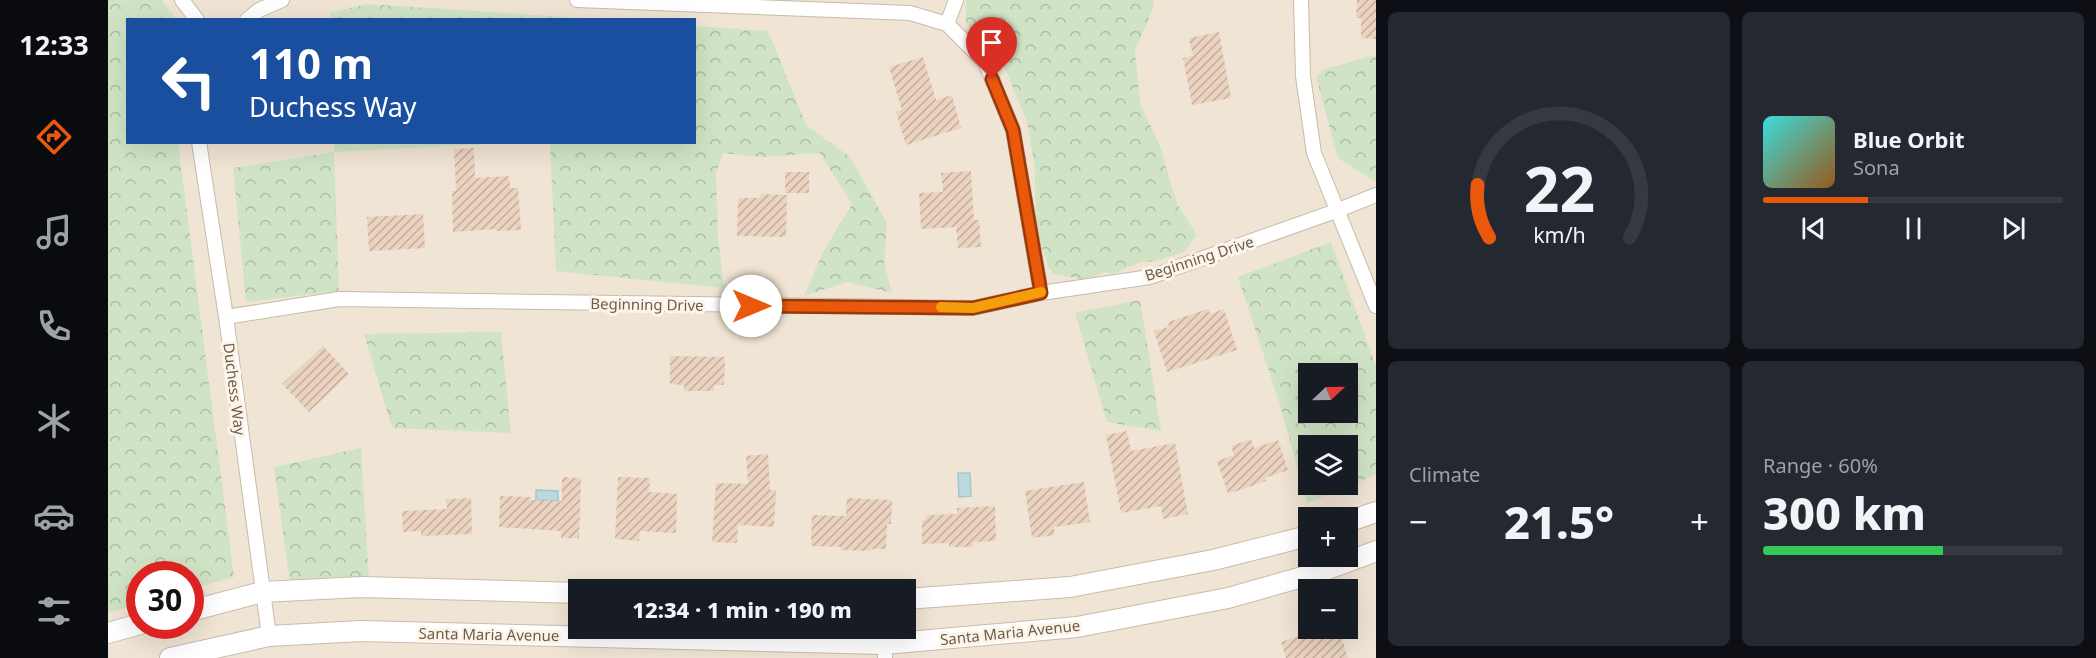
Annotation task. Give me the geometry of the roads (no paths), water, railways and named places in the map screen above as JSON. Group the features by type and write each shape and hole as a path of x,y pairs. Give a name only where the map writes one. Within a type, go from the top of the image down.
{"street":[{"path":"182,0 196,18"},
{"path":"254,5 282,0"},
{"path":"577,0 910,13 947,24 985,62 1013,130 1041,293"},
{"path":"947,24 956,0"},
{"path":"1300,0 1303,76 1314,153 1376,306"},
{"name":"Duchess Way","path":"199,144 226,317 269,636"},
{"name":"Beginning Drive","path":"226,317 339,299 973,308 1041,293 1150,277 1376,195"},
{"path":"1358,518 1376,512"},
{"path":"916,598 1070,587 1213,560 1298,539"},
{"name":"Santa Maria Avenue","path":"170,658 269,636 362,631 885,644 1077,627 1228,598 1320,572 1376,551"},
{"path":"204,607 262,592 361,587 568,593"},
{"path":"108,633 126,628"}],"water":[{"path":"958,473 970,473 971,496 959,497"},
{"path":"536,490 558,491 558,501 536,500"}]}
